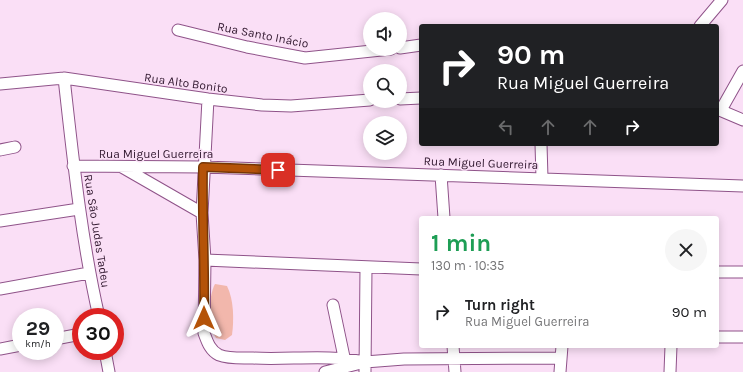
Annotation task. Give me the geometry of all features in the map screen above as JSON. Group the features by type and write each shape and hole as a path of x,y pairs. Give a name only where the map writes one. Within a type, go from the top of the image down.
{"street":[{"path":"702,24 722,0"},
{"name":"Rua Santo Inácio","path":"178,30 247,47 305,58 363,52"},
{"path":"407,47 419,45"},
{"path":"743,71 719,110 743,120"},
{"name":"Rua Alto Bonito","path":"0,84 64,78 208,99 270,106 363,100"},
{"name":"Rua São Judas Tadeu","path":"64,78 79,209 89,273 97,308"},
{"path":"407,99 419,98"},
{"path":"208,99 203,167 202,213 205,260 204,333 207,342 218,355 228,357 283,359 344,357 365,367"},
{"path":"541,146 542,178"},
{"path":"0,150 16,147"},
{"name":"Rua Miguel Guerreira","path":"73,166 203,167 743,186"},
{"path":"122,167 202,213"},
{"path":"441,175 444,216"},
{"path":"0,221 79,209"},
{"path":"205,260 366,268 419,269"},
{"path":"365,367 366,268"},
{"path":"719,272 743,272"},
{"path":"0,289 89,273"},
{"path":"333,306 344,357"},
{"path":"719,338 743,337"},
{"path":"0,349 12,347"},
{"path":"560,372 562,348"},
{"path":"670,372 671,348"},
{"path":"453,352 455,372"},
{"path":"326,372 453,352 561,358"},
{"path":"107,360 109,372"}],"shaded area":[{"path":"215,284 227,286 232,304 232,335 225,340 216,338 211,326 210,303"}],"route":[{"path":"204,318 205,260 202,213 203,167 278,170"}]}
